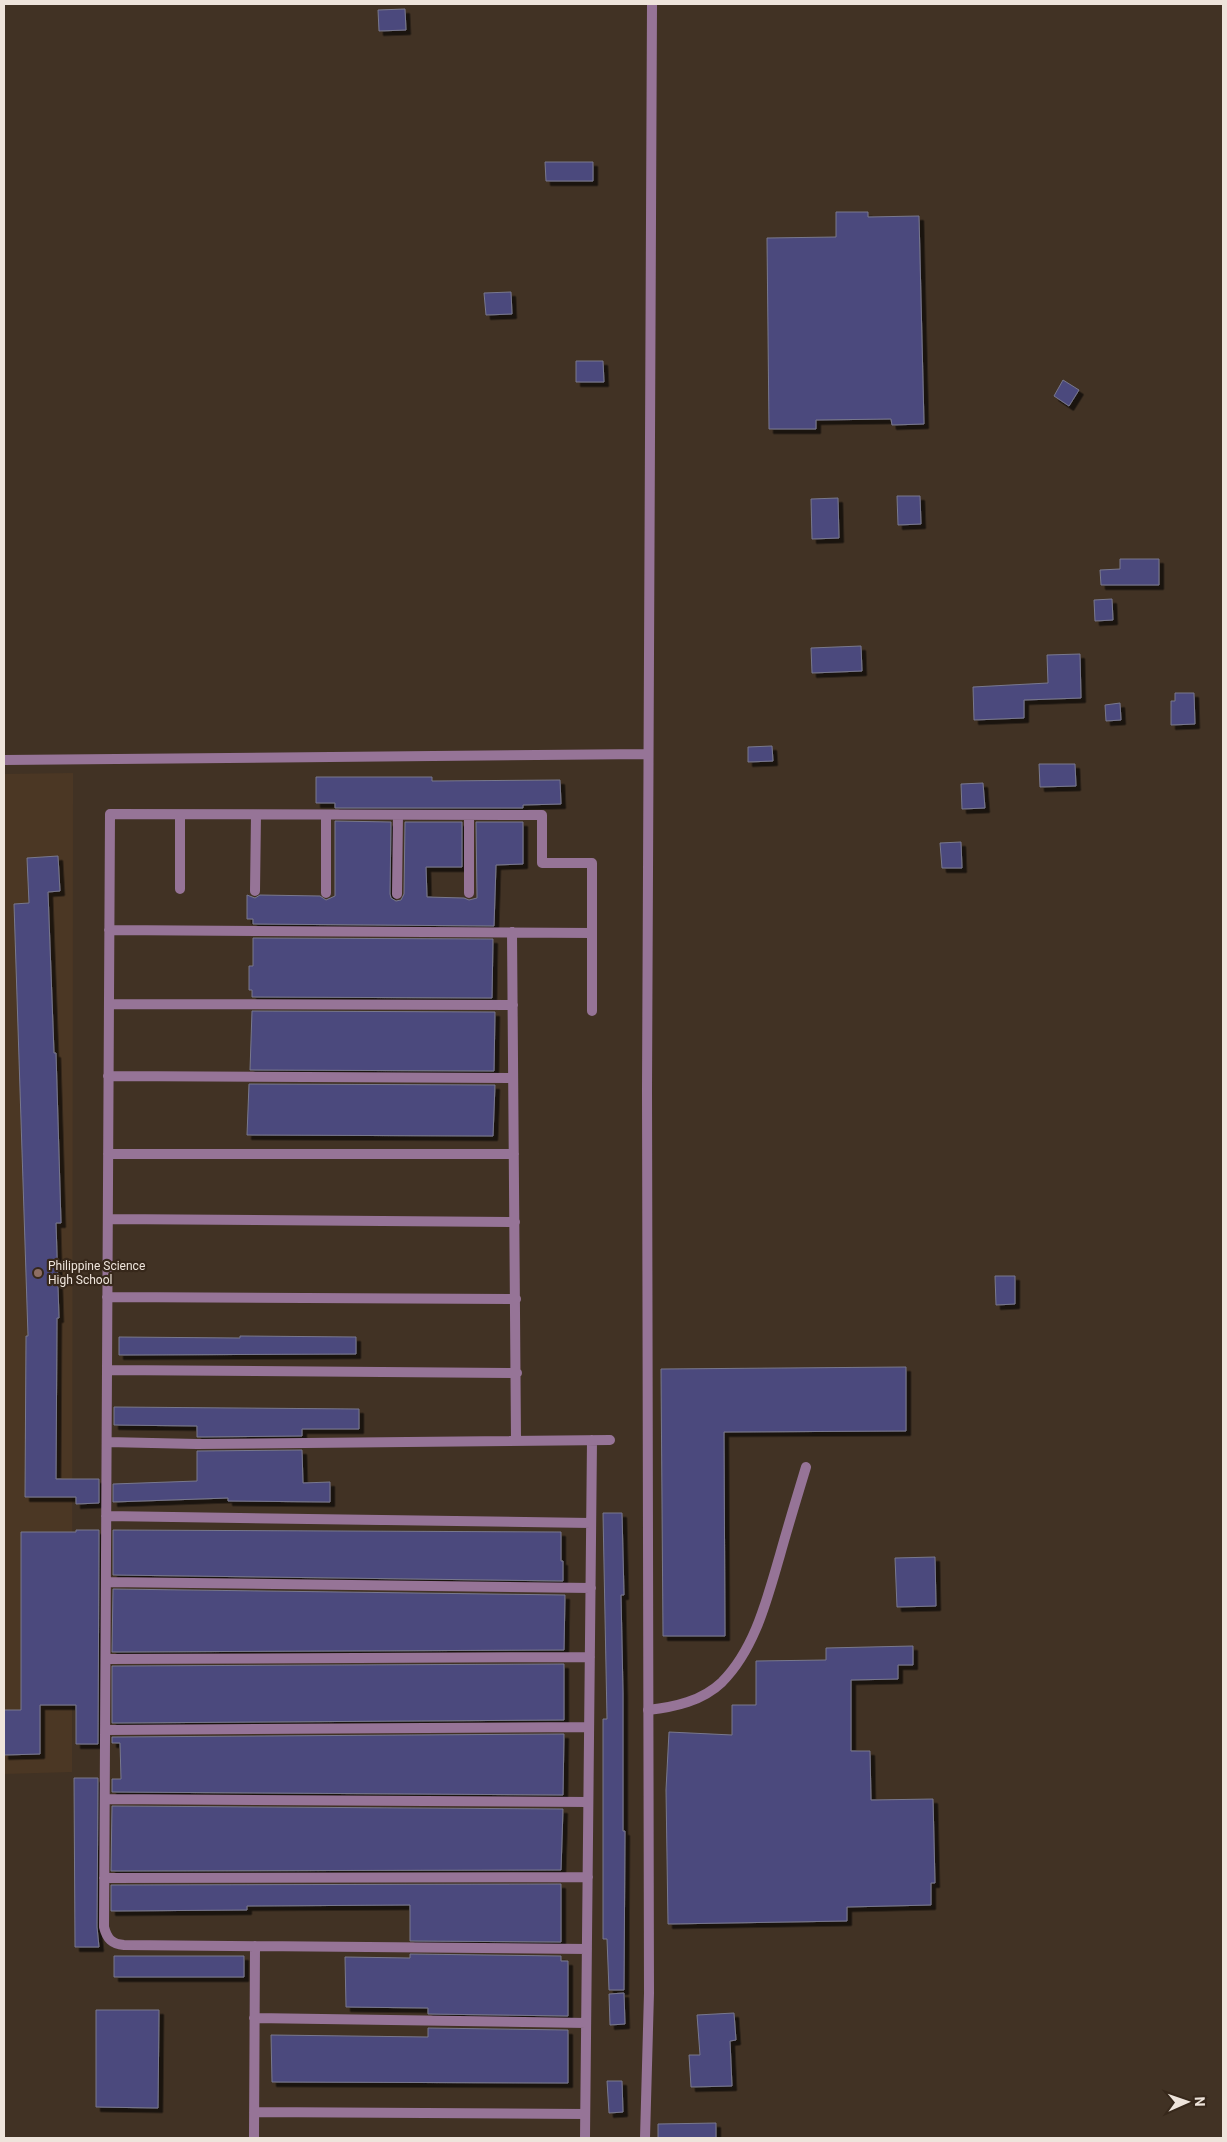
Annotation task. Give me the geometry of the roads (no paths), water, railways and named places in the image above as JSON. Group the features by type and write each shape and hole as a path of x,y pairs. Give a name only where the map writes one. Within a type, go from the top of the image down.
{"street":[{"path":"645,2138 649,1993 648,754 652,4"},
{"path":"4,760 648,754"},
{"path":"587,1949 116,1944 110,1940 104,1927 110,814 542,816 542,863 592,863 592,1011"},
{"path":"180,814 180,889"},
{"path":"256,815 256,891"},
{"path":"326,815 326,893"},
{"path":"397,894 398,815"},
{"path":"469,815 469,893"},
{"path":"109,930 592,933"},
{"path":"512,932 517,1373 516,1439"},
{"path":"109,1004 512,1005"},
{"path":"108,1076 514,1078"},
{"path":"108,1154 514,1154"},
{"path":"108,1219 515,1222"},
{"path":"107,1297 516,1299"},
{"path":"107,1370 517,1373"},
{"path":"106,1442 197,1444 516,1439 610,1440"},
{"path":"585,2138 592,1440"},
{"path":"648,1710 678,1706 696,1699 721,1682 746,1650 765,1607 806,1468"},
{"path":"106,1516 592,1522"},
{"path":"106,1582 590,1588"},
{"path":"106,1658 590,1657"},
{"path":"105,1730 589,1727"},
{"path":"105,1799 588,1802"},
{"path":"104,1878 588,1877"},
{"path":"254,2138 255,1946"},
{"path":"254,2018 586,2023"},
{"path":"254,2112 585,2114"}],"place":[{"name":"Philippine Science High School","path":"38,1273"}]}
